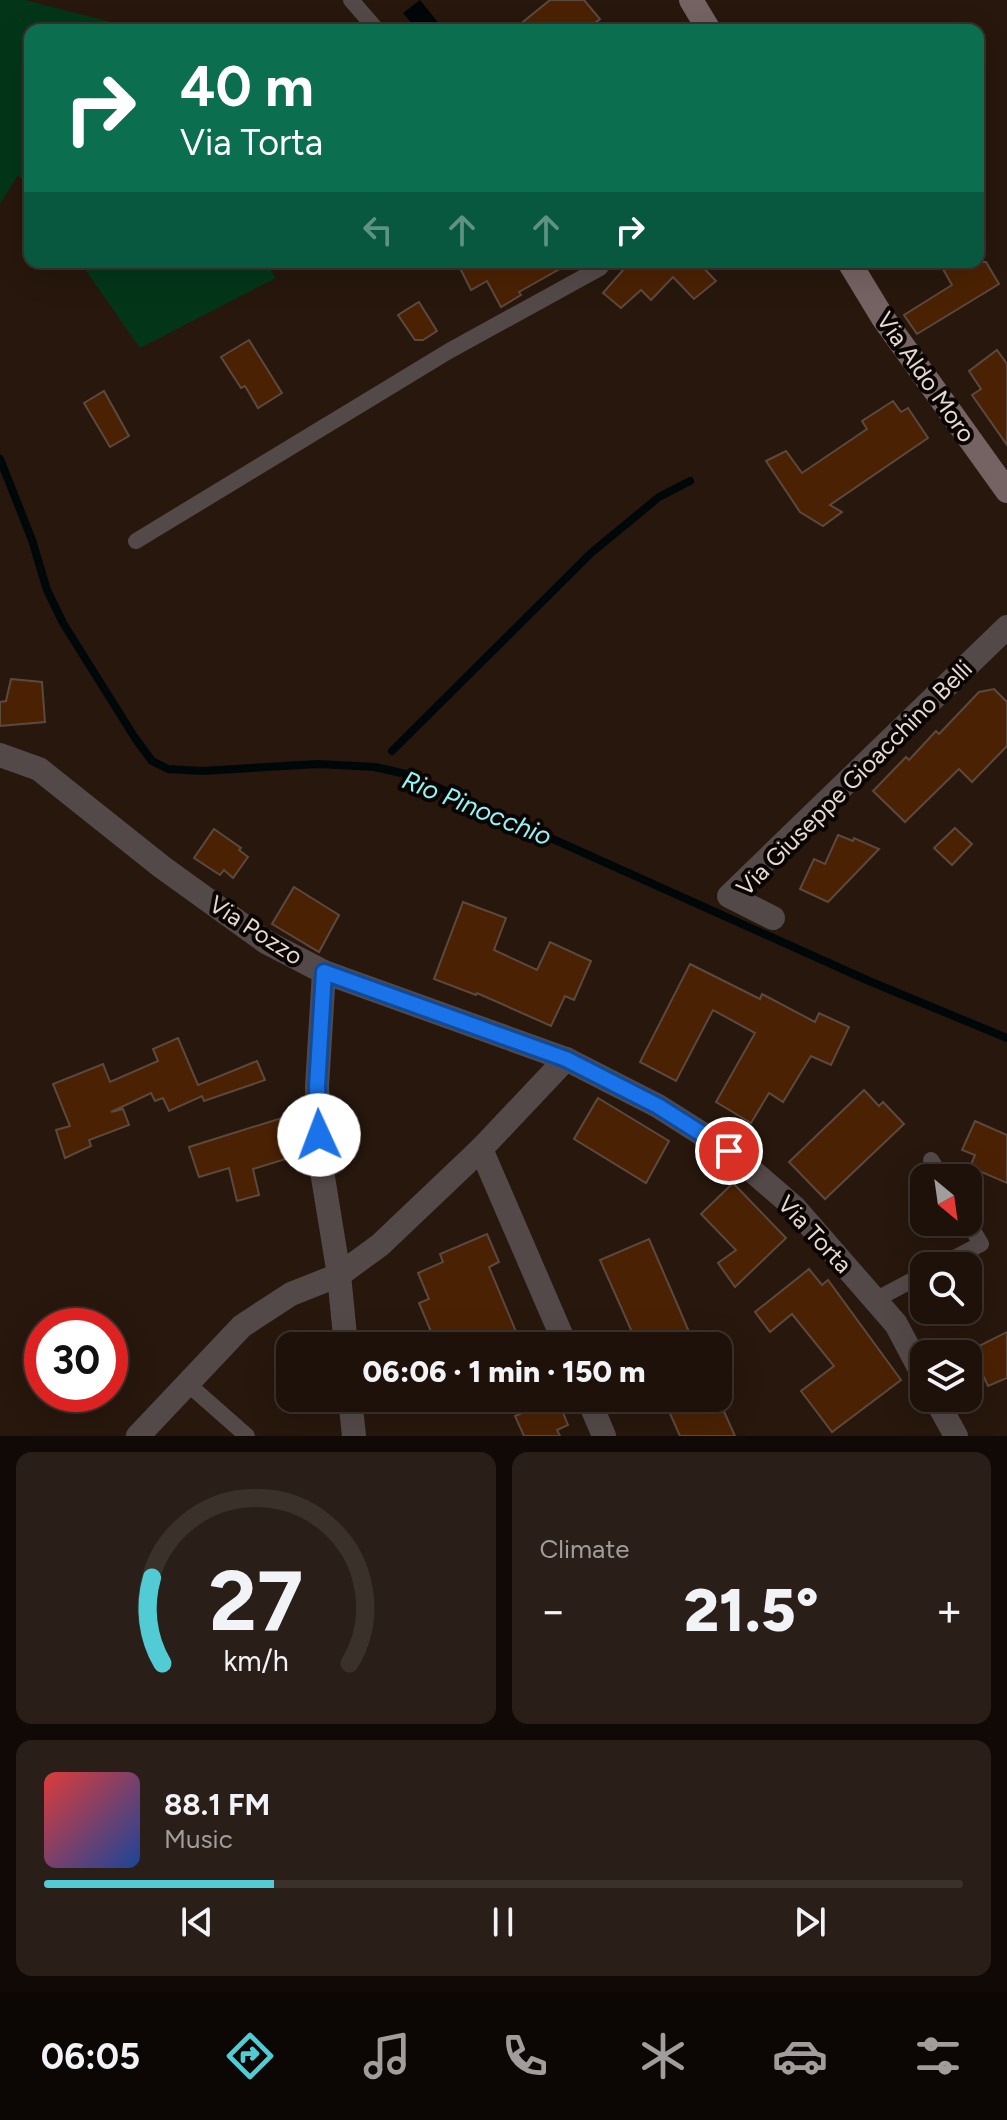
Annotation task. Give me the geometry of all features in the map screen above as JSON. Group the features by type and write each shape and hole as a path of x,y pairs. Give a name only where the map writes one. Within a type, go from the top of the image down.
{"main road":[{"path":"691,0 705,24"},
{"name":"Via Aldo Moro","path":"853,268 883,318 1007,491"}],"street":[{"name":"Via Giuseppe Gioacchino Belli","path":"773,918 729,896 1007,627"},
{"name":"Via Pozzo","path":"0,755 39,769 162,867 266,942 324,972 317,1087 320,1159 339,1275 345,1332"},
{"name":"Via Torta","path":"324,972 566,1059 658,1106 729,1151 794,1207 896,1324 910,1350"},
{"path":"138,1436 242,1326 291,1294 339,1275 380,1245 481,1149 566,1059"},
{"path":"481,1149 560,1332"},
{"path":"351,1412 354,1436"},
{"path":"594,1412 604,1436"},
{"path":"939,1412 946,1433"}],"lane":[{"path":"351,0 372,24"},
{"path":"136,541 449,351 600,268"},
{"path":"931,1160 933,1164"},
{"path":"966,1252 981,1244 976,1236"},
{"path":"875,1300 910,1281"},
{"path":"188,1384 247,1436"}],"green space":[{"path":"0,0 25,0 115,23 24,24 24,182 18,175 0,204"},
{"path":"84,268 269,268 276,278 140,348"}],"shaded area":[{"path":"420,0 439,24 412,24 403,13"}],"building":[{"path":"550,0 584,0 600,19 594,24 520,24"},
{"path":"984,262 999,284 917,334 904,315 952,285 942,268 984,268"},
{"path":"460,268 561,268 519,292 521,295 501,307 487,281 471,290"},
{"path":"625,268 704,268 716,281 694,299 673,277 651,300 641,290 621,308 603,293"},
{"path":"419,302 437,331 423,340 415,340 398,315"},
{"path":"249,340 282,393 258,408 221,357"},
{"path":"997,350 1007,364 1007,445 972,395 981,389 969,371"},
{"path":"104,391 129,436 110,447 84,403"},
{"path":"893,401 901,412 908,408 928,438 830,505 842,512 823,526 800,512 766,461 786,451 802,473 867,429 862,421"},
{"path":"11,679 42,682 45,722 0,726 0,702 6,701"},
{"path":"994,689 1007,702 1007,746 972,782 959,769 905,822 873,791 936,731 939,734 979,692"},
{"path":"955,828 972,844 952,865 934,848"},
{"path":"214,829 241,848 239,850 248,857 233,878 224,870 220,875 194,858"},
{"path":"838,835 879,849 828,902 800,889 814,859 825,864"},
{"path":"294,887 339,915 319,952 272,924"},
{"path":"463,902 506,918 494,950 537,970 550,942 591,961 574,1000 565,996 551,1026 477,993 434,979"},
{"path":"690,964 760,999 762,994 815,1022 819,1013 849,1027 831,1065 811,1056 783,1102 769,1093 751,1123 716,1102 755,1033 713,1010 676,1081 640,1062"},
{"path":"178,1038 198,1085 257,1061 265,1080 204,1101 202,1096 169,1111 163,1098 155,1101 151,1093 111,1112 123,1109 129,1125 89,1140 91,1146 65,1158 56,1130 70,1126 53,1084 103,1064 110,1082 158,1061 153,1049"},
{"path":"864,1090 879,1106 883,1102 904,1124 825,1199 789,1162"},
{"path":"598,1098 669,1141 646,1183 574,1139"},
{"path":"301,1112 305,1153 253,1169 259,1195 237,1201 229,1168 199,1177 189,1147"},
{"path":"975,1121 1007,1135 1007,1183 982,1172 982,1164 971,1164 975,1155 962,1150"},
{"path":"733,1183 786,1238 735,1287 718,1263 736,1250 701,1214"},
{"path":"487,1234 499,1262 489,1267 516,1332 431,1332 419,1303 429,1299 418,1273 443,1262 440,1254"},
{"path":"649,1239 689,1332 632,1332 600,1260"},
{"path":"809,1269 822,1285 828,1280 901,1380 832,1432 801,1391 834,1366 792,1314 770,1332 755,1312"},
{"path":"1007,1332 1007,1378 988,1386 982,1373 982,1344"},
{"path":"524,1412 563,1412 568,1425 557,1430 560,1436 524,1436 515,1416"},
{"path":"669,1412 724,1412 735,1436 680,1436"}],"waterway":[{"name":"Rio Pinocchio","path":"0,459 32,540 47,590 63,623 152,761 168,769 202,771 318,764 375,767 410,775 869,981 1007,1038"},
{"path":"392,751 591,553 659,497 690,481"}],"route":[{"path":"319,1135 317,1087 324,972 566,1059 658,1106 729,1151"}]}
